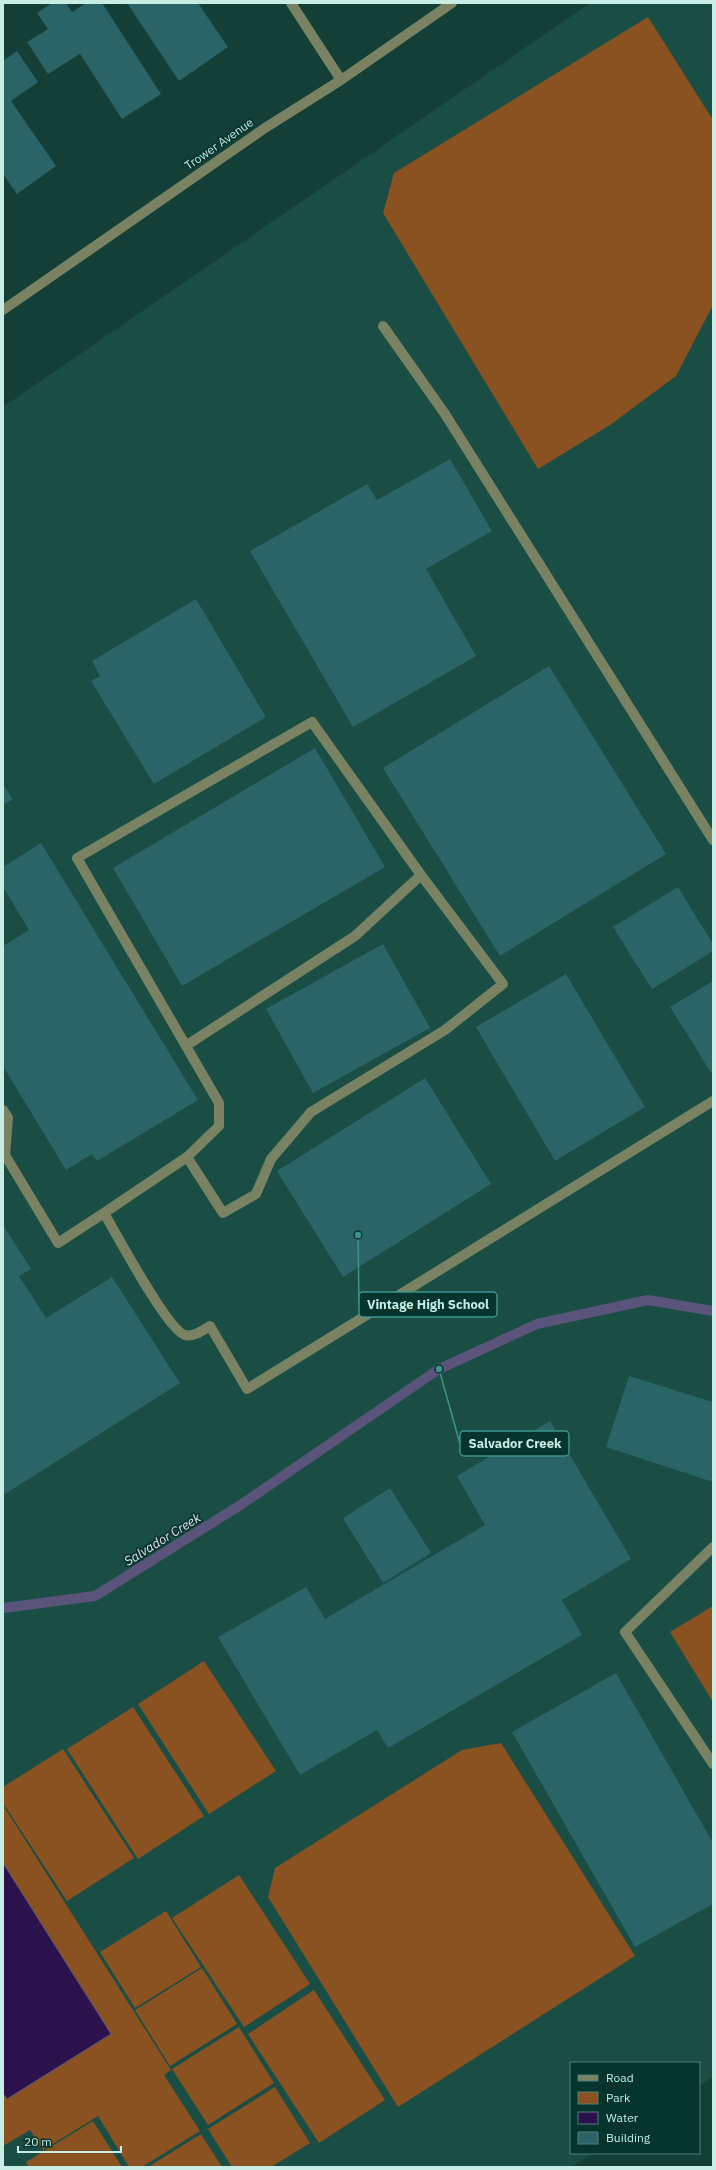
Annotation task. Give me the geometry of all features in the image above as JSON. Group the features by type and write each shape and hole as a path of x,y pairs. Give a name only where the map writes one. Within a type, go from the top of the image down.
{"street":[{"path":"290,3 341,80"},
{"name":"Trower Avenue","path":"3,310 265,128 341,80 452,3"},
{"path":"383,326 445,414 713,840"},
{"path":"3,1110 8,1118 4,1156 58,1244 187,1157 219,1126 219,1103 187,1044 77,858 312,722 421,875 503,984 445,1030 311,1112 271,1159 256,1194 223,1213 187,1157"},
{"path":"187,1044 355,936 421,875"},
{"path":"104,1213 165,1316 183,1334 193,1336 210,1326 247,1389 713,1101"},
{"path":"713,1547 625,1632 713,1764"}],"shaded area":[{"path":"590,3 713,3 713,2077 700,2085 700,2062 570,2062 570,2154 591,2154 571,2167 3,2167 3,407"}],"green space":[{"path":"648,17 713,120 713,305 676,376 610,425 538,469 383,213 394,173"},
{"path":"713,1606 713,1702 670,1632"},
{"path":"204,1661 276,1771 209,1814 138,1704"},
{"path":"133,1707 204,1816 138,1859 67,1749"},
{"path":"501,1743 635,1956 398,2107 268,1897 275,1868 462,1750"},
{"path":"63,1749 134,1858 67,1901 3,1803 3,1787"},
{"path":"3,1805 171,2070 164,2075 200,2131 142,2167 129,2167 98,2116 43,2150 30,2130 3,2146"},
{"path":"239,1875 310,1984 244,2027 172,1918"},
{"path":"166,1911 201,1967 135,2008 100,1952"},
{"path":"202,1968 237,2024 170,2066 135,2010"},
{"path":"314,1990 385,2100 319,2143 248,2034"},
{"path":"239,2027 274,2083 208,2125 172,2069"},
{"path":"275,2087 310,2143 271,2167 232,2167 208,2129"},
{"path":"93,2121 122,2167 29,2167 26,2162"},
{"path":"201,2134 222,2167 148,2167"}],"water":[{"path":"3,1863 111,2034 7,2099 3,2093"}],"building":[{"path":"52,3 66,3 72,12 86,3 102,3 161,94 122,119 80,54 48,74 27,42 48,29 37,13"},
{"path":"127,3 198,3 228,47 179,81"},
{"path":"17,51 38,82 11,101 56,166 17,194 3,174 3,61"},
{"path":"450,459 492,531 426,569 476,656 353,727 250,551 367,484 377,500"},
{"path":"196,599 266,717 154,784 91,681 100,676 92,661"},
{"path":"549,666 666,854 500,956 383,768"},
{"path":"315,748 385,867 182,986 113,868"},
{"path":"3,784 13,799 3,805"},
{"path":"41,843 198,1100 97,1161 92,1154 66,1170 3,1066 3,946 29,930 3,887 3,867"},
{"path":"678,887 713,944 713,951 652,989 613,927"},
{"path":"383,944 430,1028 313,1093 266,1009"},
{"path":"566,974 645,1107 555,1161 476,1027"},
{"path":"713,981 713,1073 712,1074 670,1007"},
{"path":"425,1078 491,1184 343,1277 277,1171"},
{"path":"3,1225 31,1269 19,1276 46,1318 112,1277 180,1383 5,1494 3,1491"},
{"path":"629,1376 713,1402 713,1482 606,1447"},
{"path":"550,1421 631,1559 562,1600 582,1635 388,1748 377,1730 300,1775 218,1637 306,1587 325,1619 485,1525 457,1476"},
{"path":"390,1488 431,1553 383,1583 343,1518"},
{"path":"616,1673 713,1843 713,1904 635,1947 512,1732"}],"waterway":[{"name":"Salvador Creek","path":"3,1608 95,1596 242,1504 439,1369 537,1324 648,1300 713,1311"}],"place":[{"name":"Vintage High School","path":"358,1235"},
{"name":"Salvador Creek","path":"439,1369"}]}
